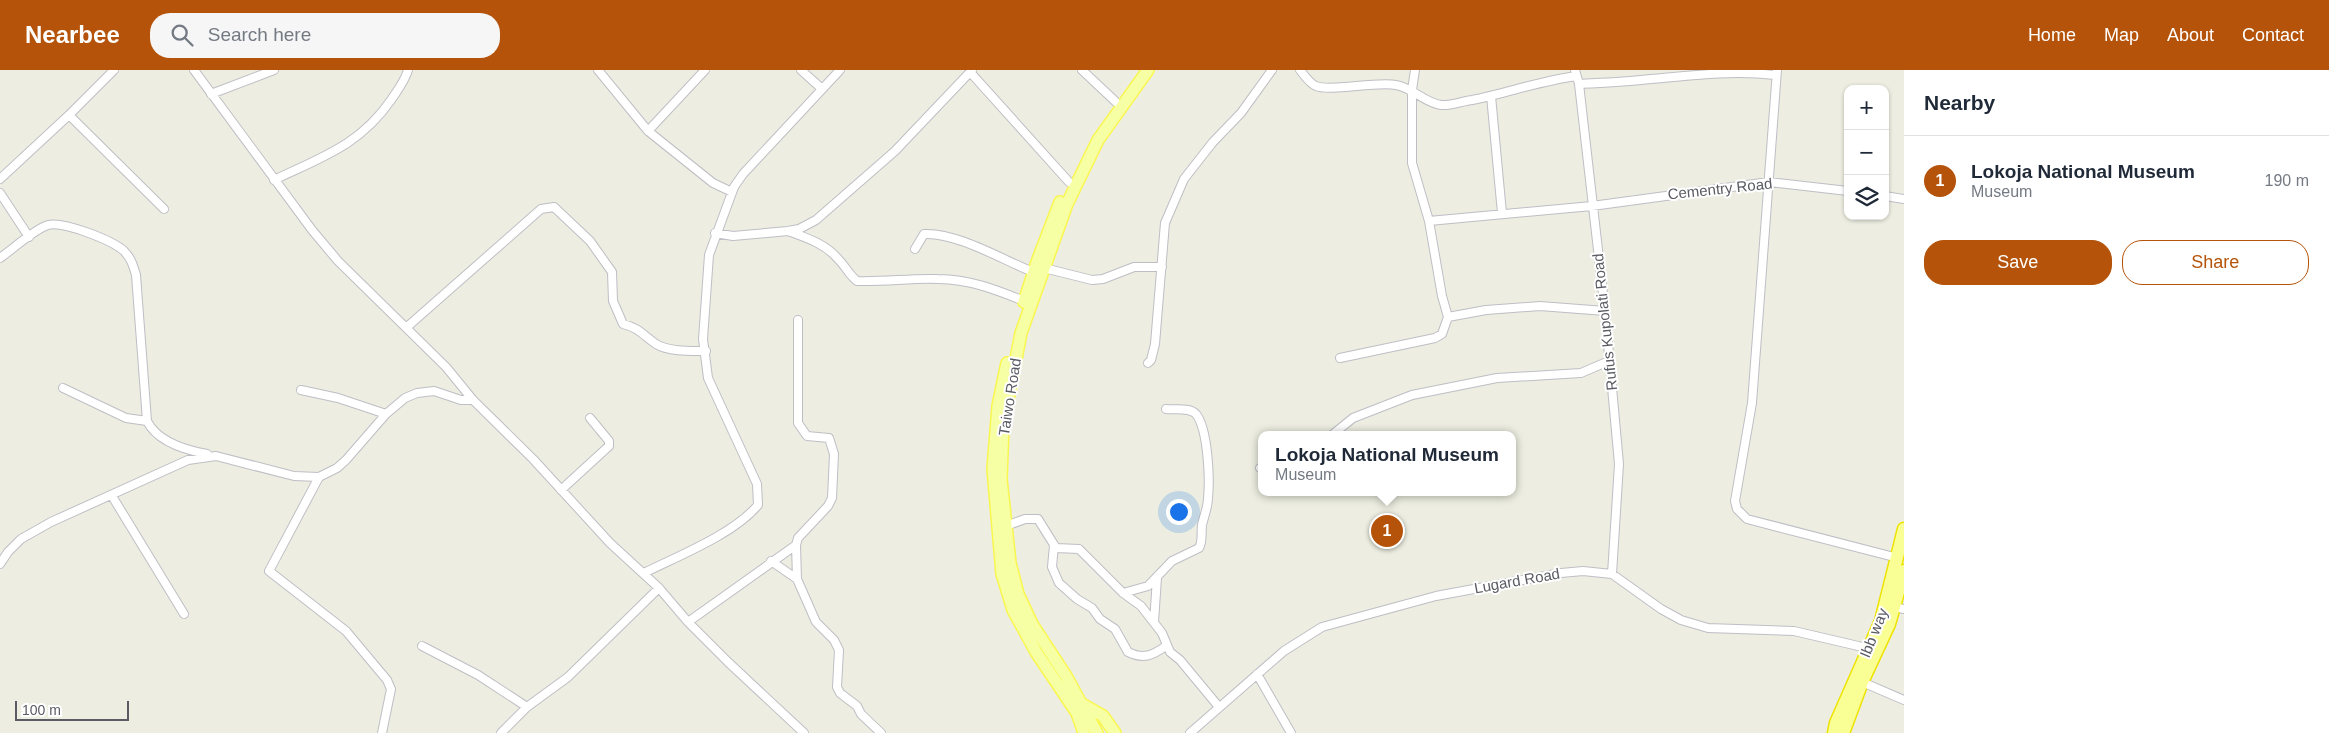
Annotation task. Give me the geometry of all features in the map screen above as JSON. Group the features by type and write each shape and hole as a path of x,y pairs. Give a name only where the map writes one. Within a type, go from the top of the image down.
{"highway":[{"name":"Ibb way","path":"1834,733 1836,723 1873,650 1904,529"},
{"path":"1843,733 1873,650 1899,608 1904,571"}],"main road":[{"name":"Taiwo Road","path":"1097,733 1082,704 1032,624 1018,594 1010,563 1001,479 1003,425 1021,333 1039,270 1069,182 1094,134 1139,70"},
{"name":"Taiwo Road","path":"1084,733 1077,713 1036,652 1013,610 1002,574 994,486 995,440 1002,382 1024,301 1098,140 1148,70"},
{"path":"1082,704 1103,716 1115,733"}],"street":[{"path":"0,179 114,70"},
{"path":"194,70 274,180 338,261 407,327 473,400 610,543 644,573 688,622 804,733"},
{"path":"211,94 274,70"},
{"path":"274,180 329,154 361,135 380,115 399,88 408,70"},
{"path":"598,70 648,131 713,183 732,192"},
{"path":"648,131 705,70"},
{"path":"801,70 822,88"},
{"path":"644,573 728,530 751,513 758,505 758,484 708,378 703,339 707,268 716,233 732,192 755,158 840,70"},
{"path":"1082,70 1116,102"},
{"path":"1148,362 1151,360 1155,344 1166,223 1184,179 1213,142 1241,113 1272,70"},
{"path":"1300,70 1316,86 1327,88 1365,84 1396,85 1412,90 1426,100 1442,105 1491,96 1576,73"},
{"path":"1340,358 1435,338 1442,334 1448,317 1442,296 1429,221 1412,163 1412,90 1415,70"},
{"path":"716,233 733,236 788,231 806,226 824,214 895,151 971,71 1069,182"},
{"path":"1579,84 1639,81 1722,71 1776,73 1752,403 1735,500 1737,509 1747,519 1898,558"},
{"name":"Rufus Kupolati Road","path":"1576,73 1579,84 1605,311 1619,464 1612,574"},
{"path":"1491,96 1502,214"},
{"path":"69,115 164,209"},
{"name":"Cementry Road","path":"1429,221 1592,206 1769,182 1844,191"},
{"path":"0,193 29,237"},
{"path":"1889,197 1904,199"},
{"path":"407,327 541,209 554,207 590,241 612,272 613,302 623,324 637,328 658,345 693,351 706,351"},
{"path":"0,258 49,225 67,226 105,240 122,249 133,262 136,275 147,420 152,430 158,435 189,451 294,476 319,477 337,468 346,460 386,414 405,398 417,393 434,391 461,400 473,400"},
{"path":"788,231 820,243 839,259 847,273 857,281 939,278 963,281 991,288 1024,301"},
{"path":"915,249 924,234 936,234 959,240 1039,270 1092,280 1103,279 1134,267 1162,267"},
{"path":"1448,317 1486,310 1540,306 1605,311"},
{"path":"798,320 798,423 807,436 812,438 829,438 834,454 832,498 828,506 798,538 796,546 797,578 816,622 834,640 839,650 837,687 840,693 857,706 861,714 881,733"},
{"path":"1337,431 1353,418 1412,395 1497,378 1581,373 1609,361"},
{"path":"64,388 126,418 147,420"},
{"path":"301,390 338,398 386,414"},
{"path":"1123,593 1148,586 1172,560 1199,548 1208,499 1208,460 1204,435 1196,414 1190,410 1166,409"},
{"path":"561,490 609,446 609,441 590,418"},
{"path":"188,460 189,451"},
{"path":"0,564 8,552 21,539 51,522 188,460 216,456"},
{"path":"319,477 269,571 346,631 387,680 391,689 382,733"},
{"path":"112,496 184,614"},
{"path":"1006,526 1025,520 1038,519 1056,548 1079,549 1123,593 1141,606 1162,632 1166,646 1219,708"},
{"path":"1054,545 1052,567 1059,583 1076,599 1092,608 1100,618 1116,629 1128,652 1142,657 1153,655 1166,646"},
{"path":"688,622 771,561 796,546"},
{"path":"771,561 797,578"},
{"name":"Lugard Road","path":"1190,733 1284,651 1308,634 1322,628 1359,616 1436,596 1561,573 1583,571 1612,574"},
{"path":"1612,574 1661,610 1708,628 1794,631 1873,650"},
{"path":"1154,622 1157,578"},
{"path":"501,733 527,708 568,677 659,588"},
{"path":"422,646 478,675 527,708"},
{"path":"1257,674 1291,733"},
{"path":"1862,682 1904,700"}],"place":[{"name":"Lokoja National Museum","path":"1387,531"}]}
